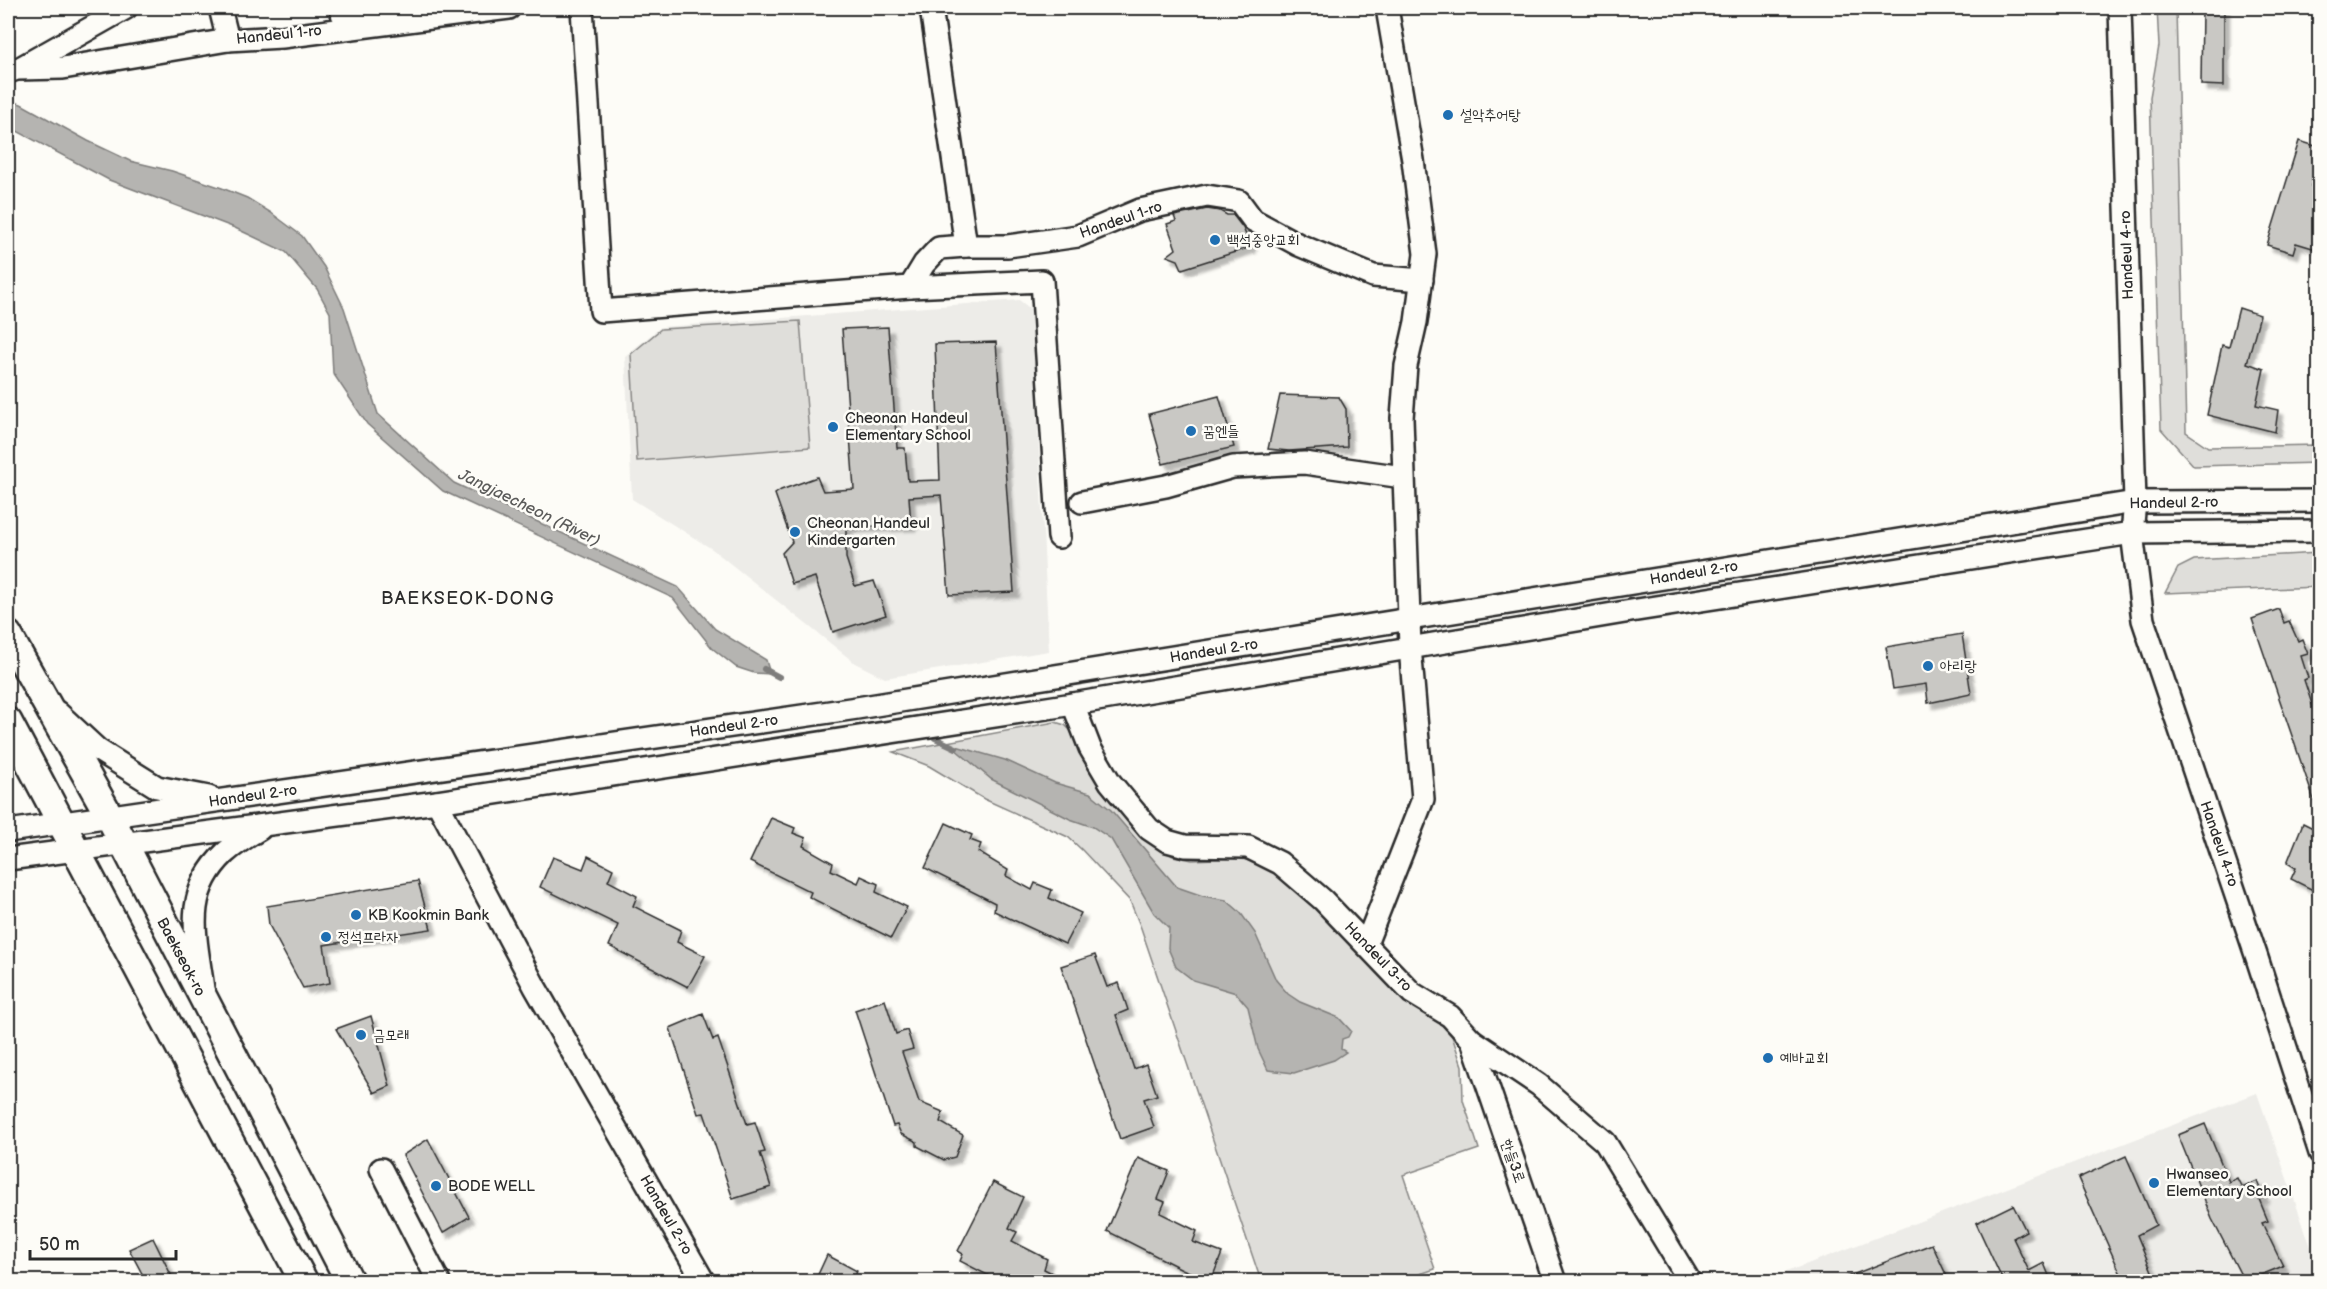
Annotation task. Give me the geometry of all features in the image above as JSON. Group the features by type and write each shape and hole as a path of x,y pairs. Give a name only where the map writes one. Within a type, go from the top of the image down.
{"main road":[{"name":"Baekseok-ro","path":"8,635 110,817 350,1281"},
{"path":"8,722 304,1281"}],"street":[{"name":"Handeul 1-ro","path":"12,71 126,8"},
{"name":"Handeul 1-ro","path":"220,8 228,40"},
{"name":"Handeul 1-ro","path":"228,40 279,22 390,8"},
{"name":"Handeul 1-ro","path":"12,71 63,68 228,40 282,37 509,8"},
{"path":"582,8 601,310 910,287 1042,281 1059,537"},
{"path":"931,8 966,246"},
{"path":"1366,944 1423,799 1410,647 1402,418 1406,366 1416,322 1425,254 1421,213 1387,8"},
{"name":"Handeul 4-ro","path":"2120,8 2135,502 2132,533 2143,620 2250,936 2319,1153"},
{"name":"Handeul 1-ro","path":"910,287 924,264 939,248 1008,246 1078,236 1140,210 1207,196 1239,201 1253,220 1299,245 1373,276 1422,280"},
{"path":"1082,502 1166,486 1233,467 1304,463 1403,477"},
{"name":"Handeul 2-ro","path":"8,831 857,708 2135,502 2319,501"},
{"name":"Handeul 2-ro","path":"8,859 437,802 1073,704 1410,647 2132,533 2319,531"},
{"path":"44,700 99,750 157,787 224,801"},
{"name":"Handeul 3-ro","path":"1073,704 1090,747 1110,782 1149,830 1167,841 1185,846 1248,847 1280,863 1323,900 1412,993 1450,1016 1472,1040 1539,1084 1605,1142 1690,1281"},
{"name":"Handeul 2-ro","path":"437,802 535,987 704,1281"},
{"path":"204,1001 194,916 202,880 226,852 264,825"},
{"name":"한들3로","path":"1472,1040 1555,1281"},
{"path":"381,1169 439,1281"}],"shaded area":[{"path":"2157,8 2176,8 2186,432 2208,447 2319,445 2319,463 2194,466 2161,429 2150,97 2159,46"},
{"path":"8,100 21,104 130,161 172,171 247,198 302,236 324,267 344,308 378,414 454,483 678,587 715,629 766,660 770,674 754,673 736,667 712,648 673,598 443,491 367,424 333,373 330,313 317,289 286,252 235,228 109,180 15,130 8,124"},
{"name":"Cheonan Handeul Elementary School","path":"1019,300 1032,310 1049,651 885,678 855,663 712,549 632,499 625,356 661,327"},
{"path":"800,321 810,447 637,461 631,354 661,329"},
{"path":"2319,553 2319,587 2165,593 2178,568 2194,560"},
{"path":"1055,722 1065,725 1077,737 1088,768 1143,835 1173,856 1192,860 1239,858 1263,865 1287,880 1407,1003 1450,1030 1462,1066 1463,1100 1479,1149 1403,1175 1435,1269 1399,1281 1261,1281 1130,901 1068,837 984,799 929,766 893,752"},
{"path":"949,744 1005,760 1055,783 1090,793 1111,810 1177,887 1203,896 1226,900 1240,912 1255,933 1276,980 1288,994 1300,1002 1339,1018 1351,1031 1348,1037 1342,1039 1341,1049 1346,1052 1334,1060 1294,1073 1268,1070 1258,1049 1248,1007 1236,993 1193,980 1176,967 1168,948 1169,928 1154,913 1111,839 1093,827 1070,819 991,779"},
{"name":"Hwanseo Elementary School","path":"2257,1093 2320,1273 2319,1282 1760,1282"}],"building":[{"path":"2202,8 2224,8 2224,86 2201,85"},
{"path":"2299,141 2319,147 2319,157 2311,186 2319,188 2319,250 2296,243 2293,253 2267,245"},
{"name":"백석중앙교회","path":"1207,209 1233,215 1243,228 1251,247 1182,269 1178,260 1167,256 1176,249 1167,224 1176,221 1174,216"},
{"path":"2239,308 2260,315 2247,363 2264,369 2256,405 2278,410 2275,432 2207,415 2222,345 2229,347"},
{"path":"888,327 897,448 905,448 908,481 940,480 935,344 996,342 1014,592 949,595 941,495 909,497 911,525 846,527 846,558 855,586 874,581 886,615 833,632 815,577 792,584 782,553 792,542 775,494 817,477 823,491 854,489 842,329"},
{"path":"1280,395 1339,397 1346,409 1347,447 1289,451 1268,449"},
{"name":"꿈엔들","path":"1219,396 1234,447 1163,464 1149,414"},
{"path":"2279,609 2284,623 2289,621 2298,641 2302,639 2308,654 2301,656 2308,678 2304,680 2313,707 2319,705 2319,809 2317,809 2252,619"},
{"name":"아리랑","path":"1962,634 1971,694 1928,703 1926,684 1893,689 1886,647"},
{"path":"771,818 795,828 793,833 806,838 803,846 833,863 831,870 858,883 861,876 878,884 876,892 907,907 891,938 809,897 811,892 750,862"},
{"path":"946,823 972,835 970,840 981,844 978,852 1008,870 1006,876 1032,890 1035,883 1052,890 1049,898 1081,913 1065,944 994,911 995,903 925,868"},
{"path":"2303,823 2319,831 2319,893 2291,879 2296,868 2287,863"},
{"path":"588,856 613,869 608,881 637,896 633,906 681,930 677,942 705,956 688,987 609,946 618,925 540,887 553,857 583,869"},
{"name":"정석프라자","path":"418,881 431,929 324,945 330,983 303,988 269,925 267,906"},
{"path":"1095,955 1107,987 1119,983 1128,1010 1116,1015 1134,1069 1146,1064 1157,1095 1144,1099 1154,1127 1120,1139 1061,966"},
{"path":"885,1000 896,1034 907,1030 913,1049 902,1052 919,1102 943,1112 940,1122 963,1135 955,1157 944,1160 917,1146 917,1142 901,1134 897,1125 893,1126 855,1010"},
{"path":"703,1014 713,1040 718,1038 747,1124 755,1122 765,1152 760,1153 771,1187 733,1199 704,1113 698,1114 670,1028"},
{"path":"371,1016 390,1086 374,1093 336,1029"},
{"path":"2205,1124 2229,1182 2237,1178 2242,1188 2257,1181 2263,1197 2259,1199 2268,1221 2262,1223 2283,1266 2246,1281 2212,1219 2178,1135"},
{"name":"BODE WELL","path":"428,1139 469,1217 443,1233 403,1155"},
{"path":"2126,1156 2156,1225 2137,1235 2156,1281 2124,1281 2078,1178"},
{"path":"1138,1158 1169,1171 1158,1199 1165,1202 1160,1213 1197,1231 1193,1242 1222,1253 1211,1281 1107,1231"},
{"path":"993,1182 1023,1197 1009,1228 1017,1232 1012,1241 1047,1259 1044,1269 1068,1281 999,1281 960,1261 963,1254 958,1251"},
{"path":"2013,1205 2026,1231 2013,1238 2029,1271 2044,1263 2051,1281 2003,1281 1976,1223"},
{"path":"153,1238 174,1281 146,1281 129,1249"},
{"path":"1932,1244 1949,1281 1839,1281 1839,1280"},
{"path":"827,1255 857,1271 853,1281 815,1281"}],"waterway":[{"name":"Jangjaecheon (River)","path":"764,669 779,677"},
{"name":"Jangjaecheon (River)","path":"935,738 956,748"}],"place":[{"name":"설악추어탕","path":"1448,115"},
{"name":"백석중앙교회","path":"1215,240"},
{"name":"Cheonan Handeul Elementary School","path":"833,427"},
{"name":"꿈엔들","path":"1191,431"},
{"name":"Cheonan Handeul Kindergarten","path":"795,532"},
{"name":"아리랑","path":"1928,666"},
{"name":"KB Kookmin Bank","path":"356,915"},
{"name":"정석프라자","path":"326,937"},
{"name":"금모래","path":"361,1035"},
{"name":"예바교회","path":"1768,1058"},
{"name":"Hwanseo Elementary School","path":"2154,1183"},
{"name":"BODE WELL","path":"436,1186"}],"district":[{"name":"BAEKSEOK-DONG","path":"468,598"}]}
